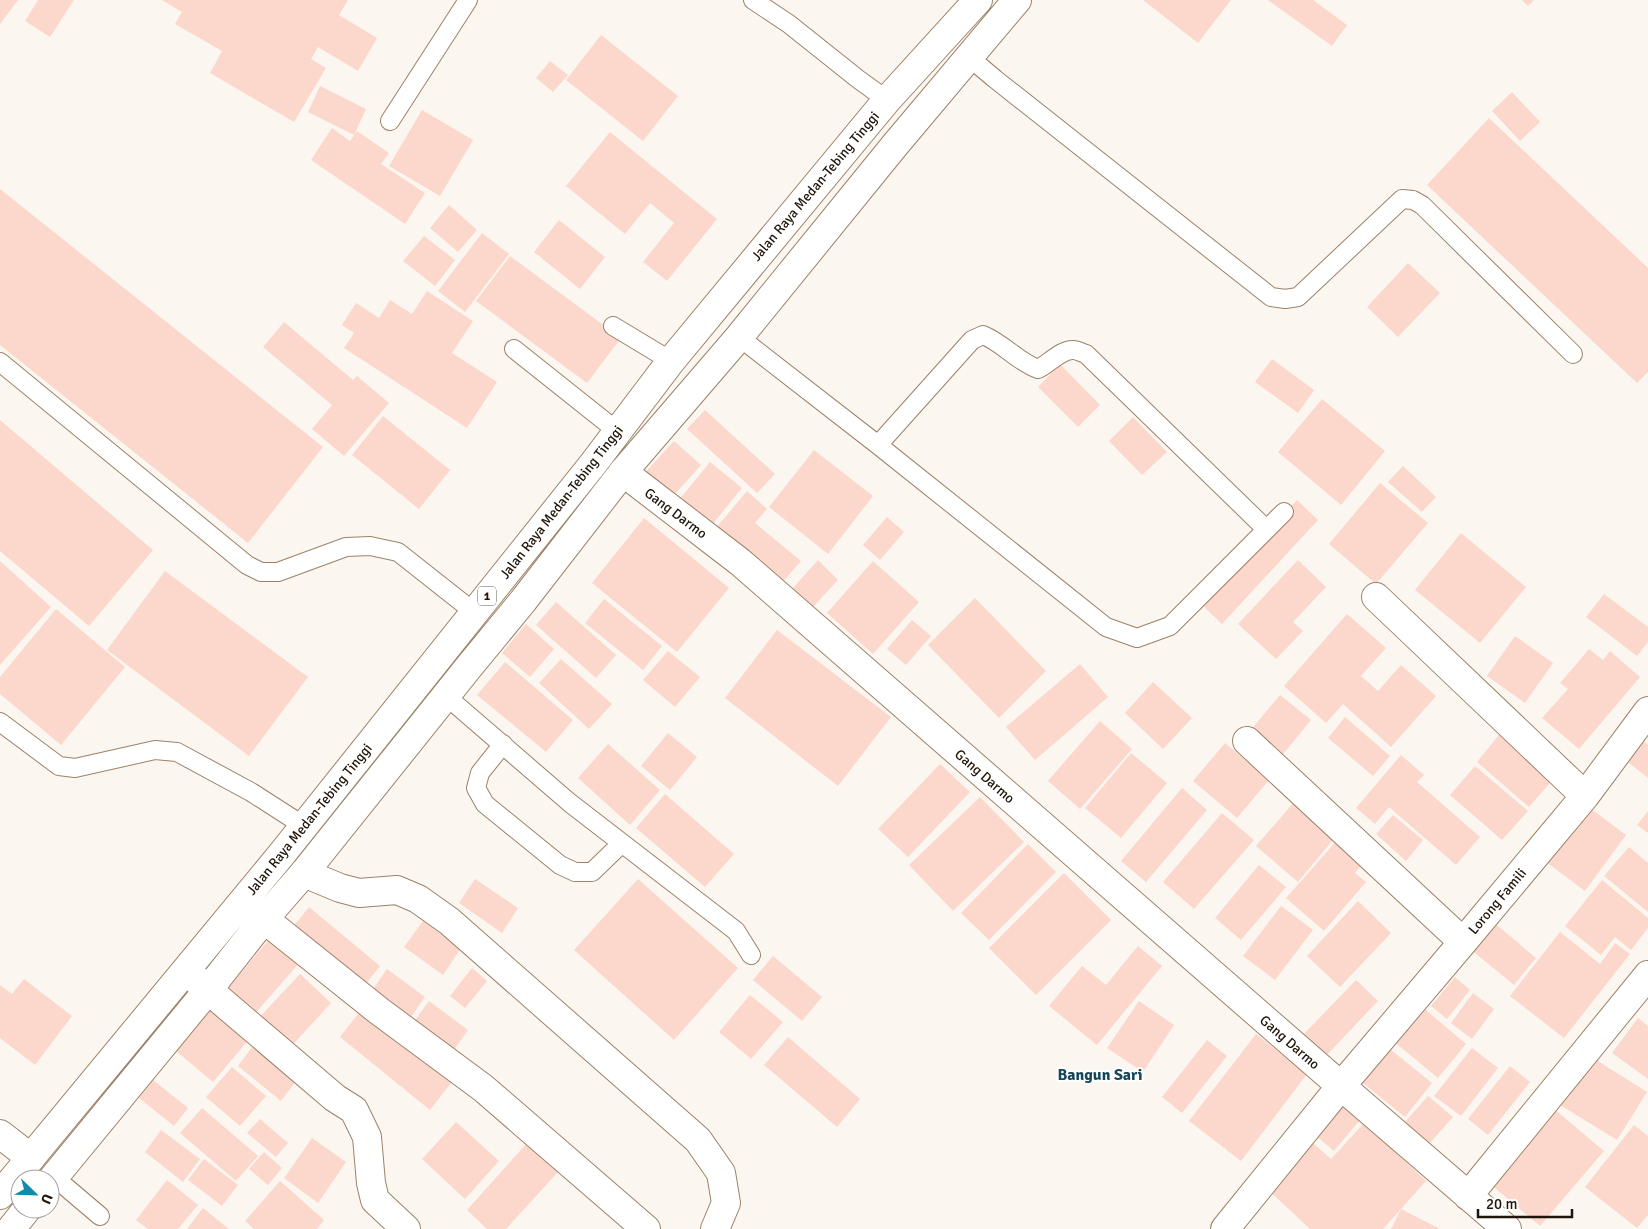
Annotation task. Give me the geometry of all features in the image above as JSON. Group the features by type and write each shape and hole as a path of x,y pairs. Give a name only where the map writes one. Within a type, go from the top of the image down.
{"main road":[{"name":"Jalan Raya Medan-Tebing Tinggi","path":"0,1195 281,855 618,432 671,361 887,100 978,0"},
{"name":"Jalan Raya Medan-Tebing Tinggi","path":"60,1169 264,919 304,873 474,660 523,602 623,472 739,337 1017,0"},
{"name":"Gang Darmo","path":"623,472 740,562 1507,1229"},
{"path":"1376,597 1585,796"},
{"name":"Lorong Famili","path":"1225,1229 1341,1086 1585,796 1648,711"},
{"path":"1247,741 1464,942"},
{"path":"304,873 340,888 359,893 397,890 418,899 456,927 698,1140 721,1173 726,1203 715,1229"},
{"path":"264,919 379,1011 484,1088 646,1229"},
{"path":"186,971 335,1098 354,1110 367,1137 371,1182 375,1200 406,1229"},
{"path":"1468,1196 1648,975"},
{"path":"0,1134 30,1158"},
{"path":"11,1229 19,1219"}],"lane":[{"path":"390,121 468,0"},
{"path":"753,0 789,24 887,100"},
{"path":"969,57 1002,86 1271,298 1285,299 1298,297 1402,199 1413,200 1422,205 1573,354"},
{"path":"613,326 671,361"},
{"path":"878,445 972,340 983,335 996,340 1030,366 1038,369 1046,366 1062,354 1074,350 1086,354 1266,529"},
{"path":"739,337 878,445 1106,628 1137,638 1170,626 1284,512"},
{"path":"514,349 618,432"},
{"path":"0,362 247,566 261,572 278,572 346,547 370,546 398,552 474,612"},
{"path":"446,696 570,803 736,932 751,954"},
{"path":"0,722 58,766 75,768 155,750 177,752 250,792 304,826"},
{"path":"503,744 480,773 476,788 485,804 560,866 575,872 592,872 621,844"},
{"path":"60,1185 100,1216"}],"building":[{"path":"0,0 18,0 0,24"},
{"path":"38,0 74,0 50,37 25,21"},
{"path":"162,0 348,0 339,15 377,38 358,71 318,47 311,59 326,68 294,122 210,73 222,51 175,24 182,12"},
{"path":"1143,0 1231,0 1198,43"},
{"path":"1268,0 1313,0 1347,25 1332,46"},
{"path":"1522,0 1534,0 1528,6"},
{"path":"601,35 678,96 643,141 566,80"},
{"path":"550,61 568,75 553,92 536,78"},
{"path":"320,86 366,109 354,135 308,112"},
{"path":"1512,92 1540,122 1520,141 1492,111"},
{"path":"422,110 473,140 440,196 389,166"},
{"path":"1489,118 1648,268 1648,372 1637,383 1427,185"},
{"path":"332,128 350,141 357,131 389,153 381,164 425,193 405,224 311,160"},
{"path":"610,132 717,219 667,281 643,262 674,223 650,203 625,234 566,186"},
{"path":"0,189 323,447 248,543 0,345"},
{"path":"449,205 477,230 458,252 430,228"},
{"path":"559,220 605,257 580,289 534,252"},
{"path":"482,233 509,254 465,312 438,291"},
{"path":"424,236 455,260 435,286 403,261"},
{"path":"510,256 621,338 587,383 476,301"},
{"path":"1408,263 1440,293 1398,337 1367,307"},
{"path":"427,291 473,321 452,353 497,382 467,428 344,348 354,333 342,325 356,303 379,318 390,300 412,314"},
{"path":"284,322 353,380 357,376 389,403 344,456 312,429 332,405 263,347"},
{"path":"1272,359 1314,390 1298,413 1255,382"},
{"path":"1060,364 1100,405 1078,427 1038,387"},
{"path":"1322,399 1385,451 1341,505 1278,452"},
{"path":"705,410 775,474 757,493 687,429"},
{"path":"383,416 450,470 419,509 352,455"},
{"path":"1133,417 1167,452 1142,475 1109,441"},
{"path":"0,420 153,550 89,626 0,551"},
{"path":"674,441 701,465 668,502 641,477"},
{"path":"814,450 873,496 828,554 769,507"},
{"path":"710,462 742,488 707,531 675,505"},
{"path":"1403,466 1436,497 1422,512 1388,482"},
{"path":"1380,483 1428,523 1376,584 1329,544"},
{"path":"747,491 767,509 755,523 801,561 781,584 716,528"},
{"path":"1297,500 1318,520 1222,624 1201,604"},
{"path":"887,517 904,532 880,560 863,545"},
{"path":"644,518 729,588 677,652 592,583"},
{"path":"1461,533 1526,587 1480,643 1415,590"},
{"path":"818,560 838,580 812,608 792,589"},
{"path":"1298,560 1326,587 1293,622 1303,631 1276,659 1238,624"},
{"path":"0,561 51,607 0,665"},
{"path":"873,561 919,602 873,654 827,613"},
{"path":"165,571 308,677 249,756 107,650"},
{"path":"1604,594 1648,627 1648,642 1637,656 1586,617"},
{"path":"975,598 1046,671 999,718 928,645"},
{"path":"604,599 662,646 643,670 585,623"},
{"path":"556,602 616,655 596,678 536,625"},
{"path":"56,609 125,667 61,745 0,694 0,677"},
{"path":"1347,614 1386,648 1361,676 1378,691 1401,665 1436,696 1391,747 1343,704 1326,723 1284,686"},
{"path":"912,620 931,636 906,665 887,649"},
{"path":"526,624 554,649 530,677 502,653"},
{"path":"777,630 891,717 838,786 725,698"},
{"path":"1515,636 1553,663 1525,703 1487,676"},
{"path":"1589,649 1603,660 1610,651 1640,677 1579,749 1542,718 1568,689 1560,683"},
{"path":"668,651 700,677 675,707 643,680"},
{"path":"561,659 612,704 589,729 539,683"},
{"path":"505,662 573,720 546,752 477,695"},
{"path":"1080,664 1108,697 1035,760 1006,727"},
{"path":"1153,682 1192,718 1163,749 1125,713"},
{"path":"1280,695 1311,720 1280,758 1249,732"},
{"path":"1345,717 1390,756 1373,776 1328,738"},
{"path":"1100,721 1132,749 1080,809 1048,781"},
{"path":"1503,730 1556,776 1529,807 1477,762"},
{"path":"668,733 697,757 670,790 641,766"},
{"path":"1641,739 1648,745 1648,778 1624,759"},
{"path":"1225,743 1269,780 1237,818 1193,781"},
{"path":"608,744 660,790 630,825 578,778"},
{"path":"1131,753 1167,783 1121,838 1085,808"},
{"path":"1401,755 1424,775 1417,782 1480,837 1456,865 1389,807 1375,824 1356,808"},
{"path":"940,764 970,792 908,857 878,829"},
{"path":"1475,766 1528,811 1502,840 1450,795"},
{"path":"1182,788 1207,810 1146,882 1121,861"},
{"path":"665,794 734,854 705,887 636,828"},
{"path":"980,797 1024,842 953,911 909,865"},
{"path":"1296,800 1337,835 1298,882 1256,846"},
{"path":"1586,805 1626,835 1585,891 1545,861"},
{"path":"1648,811 1648,833 1637,825"},
{"path":"1222,813 1254,840 1194,909 1163,882"},
{"path":"1393,815 1423,840 1406,861 1376,834"},
{"path":"1340,837 1366,860 1355,873 1366,882 1324,931 1286,898"},
{"path":"1028,844 1056,872 989,940 961,913"},
{"path":"1629,847 1648,863 1648,912 1604,876"},
{"path":"1259,865 1286,887 1241,940 1215,918"},
{"path":"1064,873 1111,920 1036,995 989,948"},
{"path":"475,879 518,908 502,933 459,903"},
{"path":"638,879 738,968 674,1040 574,950"},
{"path":"1602,880 1648,918 1648,928 1631,950 1615,937 1601,955 1565,926"},
{"path":"1358,901 1391,933 1340,987 1307,956"},
{"path":"1281,906 1313,930 1275,980 1243,956"},
{"path":"309,907 380,966 360,991 288,933"},
{"path":"423,921 461,948 443,975 404,947"},
{"path":"1492,921 1536,958 1514,985 1470,949"},
{"path":"1560,932 1600,964 1615,943 1630,954 1564,1038 1510,996"},
{"path":"272,936 301,961 252,1017 224,992"},
{"path":"1138,946 1162,966 1097,1045 1049,1006 1082,966 1106,985"},
{"path":"773,956 822,997 802,1021 753,980"},
{"path":"472,968 487,981 465,1008 450,996"},
{"path":"387,969 425,997 406,1024 368,996"},
{"path":"300,974 331,1003 288,1050 256,1021"},
{"path":"1455,977 1470,990 1447,1019 1431,1006"},
{"path":"24,979 72,1016 35,1065 0,1038 0,985 12,994"},
{"path":"1356,980 1378,1001 1323,1059 1301,1037"},
{"path":"1473,993 1494,1009 1472,1039 1451,1023"},
{"path":"750,995 783,1022 751,1059 719,1032"},
{"path":"429,1001 468,1030 450,1056 410,1027"},
{"path":"1139,1001 1174,1025 1143,1072 1107,1048"},
{"path":"214,1004 251,1037 213,1082 175,1050"},
{"path":"365,1005 455,1078 430,1110 340,1037"},
{"path":"1420,1005 1466,1044 1438,1078 1392,1040"},
{"path":"1638,1018 1648,1026 1648,1079 1612,1053"},
{"path":"1256,1034 1307,1074 1241,1161 1189,1121"},
{"path":"788,1037 860,1099 837,1127 764,1065"},
{"path":"1207,1040 1227,1056 1182,1113 1162,1097"},
{"path":"255,1043 299,1077 281,1101 238,1066"},
{"path":"1385,1045 1432,1083 1405,1117 1358,1079"},
{"path":"1472,1048 1498,1068 1461,1116 1434,1096"},
{"path":"1590,1056 1647,1092 1617,1140 1560,1105"},
{"path":"1510,1066 1530,1082 1488,1135 1468,1119"},
{"path":"232,1067 266,1096 240,1126 206,1097"},
{"path":"153,1080 188,1108 174,1126 139,1098"},
{"path":"1428,1096 1453,1117 1430,1143 1405,1122"},
{"path":"1335,1099 1360,1120 1334,1151 1309,1130"},
{"path":"202,1108 258,1156 236,1181 180,1133"},
{"path":"1553,1108 1604,1151 1540,1226 1490,1184"},
{"path":"260,1119 288,1143 276,1157 247,1133"},
{"path":"456,1122 499,1161 465,1199 422,1159"},
{"path":"1364,1123 1426,1181 1383,1229 1310,1229 1262,1184 1305,1136 1331,1159"},
{"path":"1634,1125 1648,1136 1648,1215 1637,1228 1585,1187"},
{"path":"161,1130 200,1159 183,1182 145,1152"},
{"path":"312,1138 346,1162 318,1203 284,1178"},
{"path":"527,1143 558,1172 506,1229 487,1229 467,1210"},
{"path":"264,1152 282,1168 268,1185 249,1169"},
{"path":"204,1159 238,1185 222,1206 188,1180"},
{"path":"167,1180 198,1205 178,1229 148,1229 136,1220"},
{"path":"280,1181 324,1220 317,1229 254,1229 245,1221"},
{"path":"203,1208 229,1229 187,1229"},
{"path":"1401,1209 1440,1229 1391,1229"}],"district":[{"name":"Bangun Sari","path":"1100,1074"}]}
